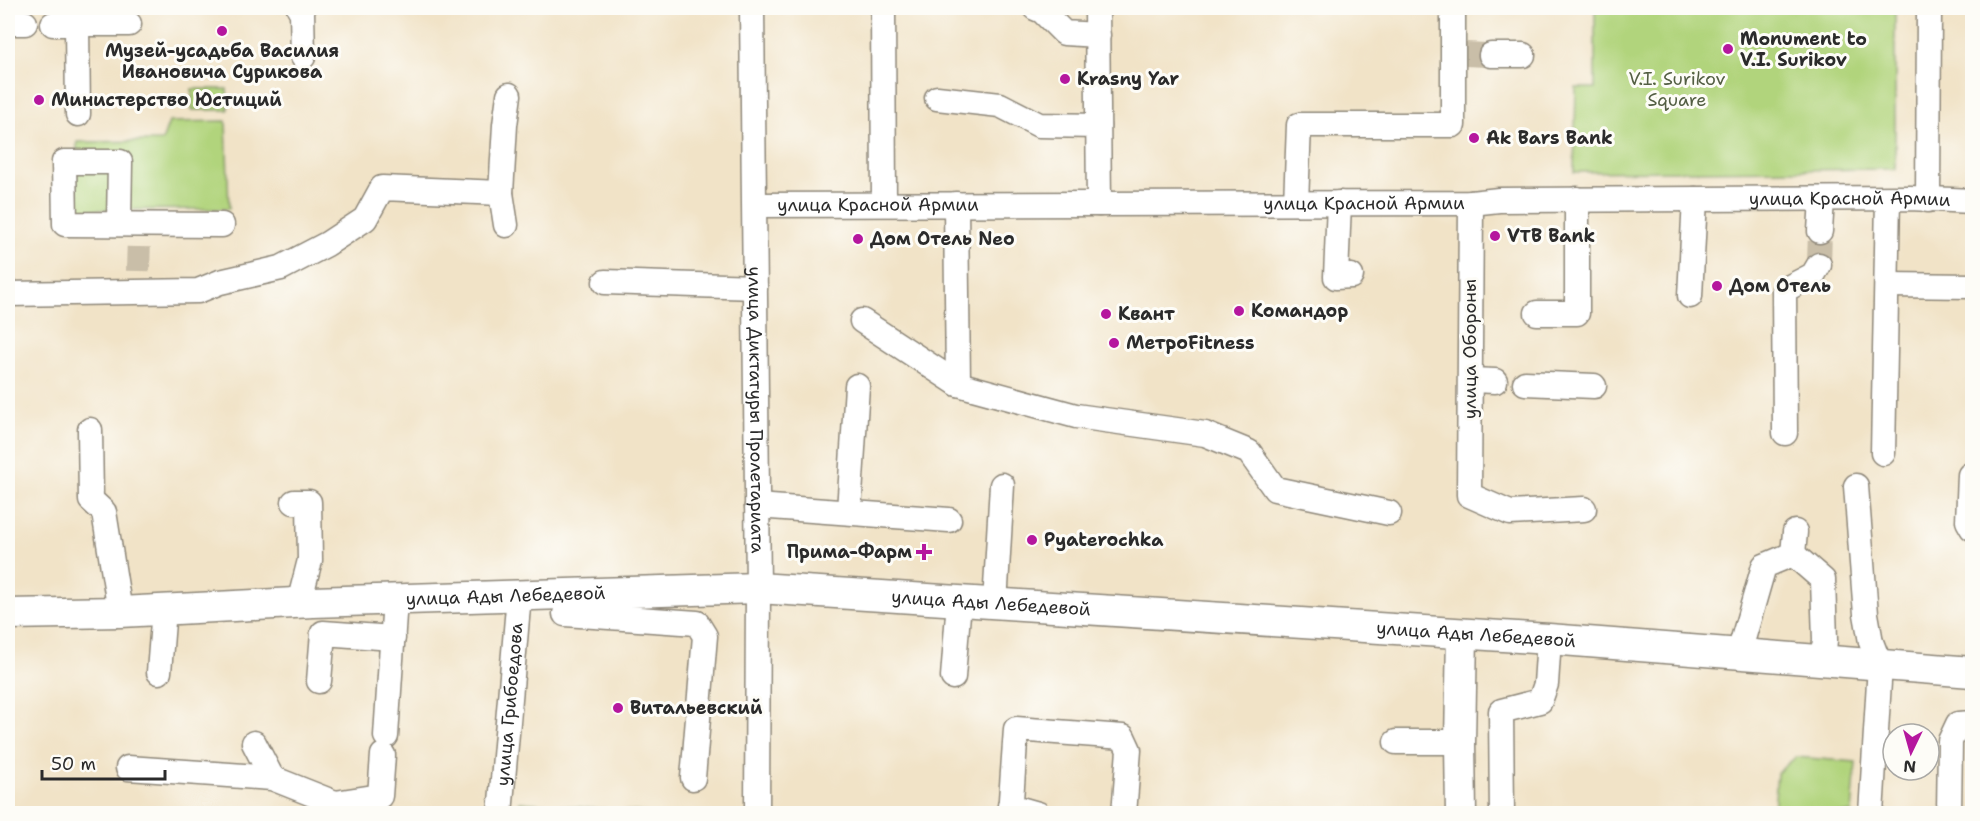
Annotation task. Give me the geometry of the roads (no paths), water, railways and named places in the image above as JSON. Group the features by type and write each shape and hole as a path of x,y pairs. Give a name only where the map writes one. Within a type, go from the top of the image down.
{"main road":[{"name":"улица Ады Лебедевой","path":"8,614 120,612 519,595 641,606 758,588 1549,639 1972,672"},
{"path":"1461,634 1461,813"}],"street":[{"path":"299,8 302,12 303,57"},
{"name":"улица Диктатуры Пролетариата","path":"752,8 758,588 757,813"},
{"path":"884,8 884,204"},
{"path":"1035,8 1042,11 1064,33 1098,35"},
{"path":"1097,8 1099,204"},
{"path":"1296,203 1299,125 1453,125 1459,54 1453,8"},
{"path":"1928,200 1929,8"},
{"path":"53,24 77,26 129,24"},
{"path":"77,26 78,114"},
{"path":"1491,55 1523,56"},
{"path":"506,225 501,193 509,95"},
{"path":"937,98 1000,105 1039,124 1098,126"},
{"path":"8,294 137,282 198,291 220,282 281,268 327,244 365,219 381,188 501,193"},
{"path":"1690,296 1695,199"},
{"name":"улица Красной Армии","path":"755,205 1471,203 1499,200 1695,199 1972,201"},
{"path":"1820,231 1822,199"},
{"path":"1883,453 1888,199"},
{"path":"1537,313 1577,313 1577,200"},
{"path":"1339,203 1336,277 1351,276"},
{"name":"улица Обороны","path":"1471,203 1469,495 1510,513 1584,509"},
{"path":"956,204 958,384"},
{"path":"132,228 222,225"},
{"path":"1785,433 1784,290 1813,275 1819,265"},
{"path":"605,282 755,287"},
{"path":"1888,285 1972,286"},
{"path":"862,321 958,384 1076,416 1205,434 1249,452 1275,489 1389,513"},
{"path":"1471,380 1495,381"},
{"path":"1525,383 1594,386"},
{"path":"849,512 856,386"},
{"path":"90,430 91,500 104,512 120,612"},
{"path":"1970,476 1968,521 1972,528"},
{"path":"995,604 1002,485"},
{"path":"1856,486 1866,614 1871,642 1880,665 1871,813"},
{"path":"294,502 309,502 310,560 299,603"},
{"path":"757,506 949,520"},
{"path":"1739,653 1764,566 1794,543 1823,580 1825,640 1823,660"},
{"name":"улица Грибоедова","path":"500,813 519,595"},
{"path":"128,768 272,778 335,808 380,796 395,599"},
{"path":"953,677 959,601"},
{"path":"565,614 641,606 697,622 705,636 693,778"},
{"path":"159,672 164,609"},
{"path":"319,681 319,631 393,638"},
{"path":"1502,813 1501,711 1540,701 1546,684 1549,639"},
{"path":"1949,813 1950,741 1958,724 1972,723"},
{"path":"1038,813 1010,810 1016,729 1122,737 1129,750 1124,813"},
{"path":"1396,742 1460,742"},
{"path":"254,743 272,778"}],"tunnel":[{"path":"1464,54 1491,55"},
{"path":"1819,265 1820,231"},
{"path":"138,271 139,237"}],"place":[{"name":"Музей-усадьба Василия Ивановича Сурикова","path":"222,31"},
{"name":"Monument to V.I. Surikov","path":"1728,49"},
{"name":"Krasny Yar","path":"1065,79"},
{"name":"Министерство Юстиций","path":"39,100"},
{"name":"Ak Bars Bank","path":"1474,138"},
{"name":"VTB Bank","path":"1495,236"},
{"name":"Дом Отель Neo","path":"858,239"},
{"name":"Дом Отель","path":"1717,286"},
{"name":"Командор","path":"1239,311"},
{"name":"Квант","path":"1106,314"},
{"name":"МетроFitness","path":"1114,343"},
{"name":"Pyaterochka","path":"1032,540"},
{"name":"Прима-Фарм","path":"924,552"},
{"name":"Витальевский","path":"618,708"}],"park label":[{"name":"V.I. Surikov Square","path":"1677,89"}]}
